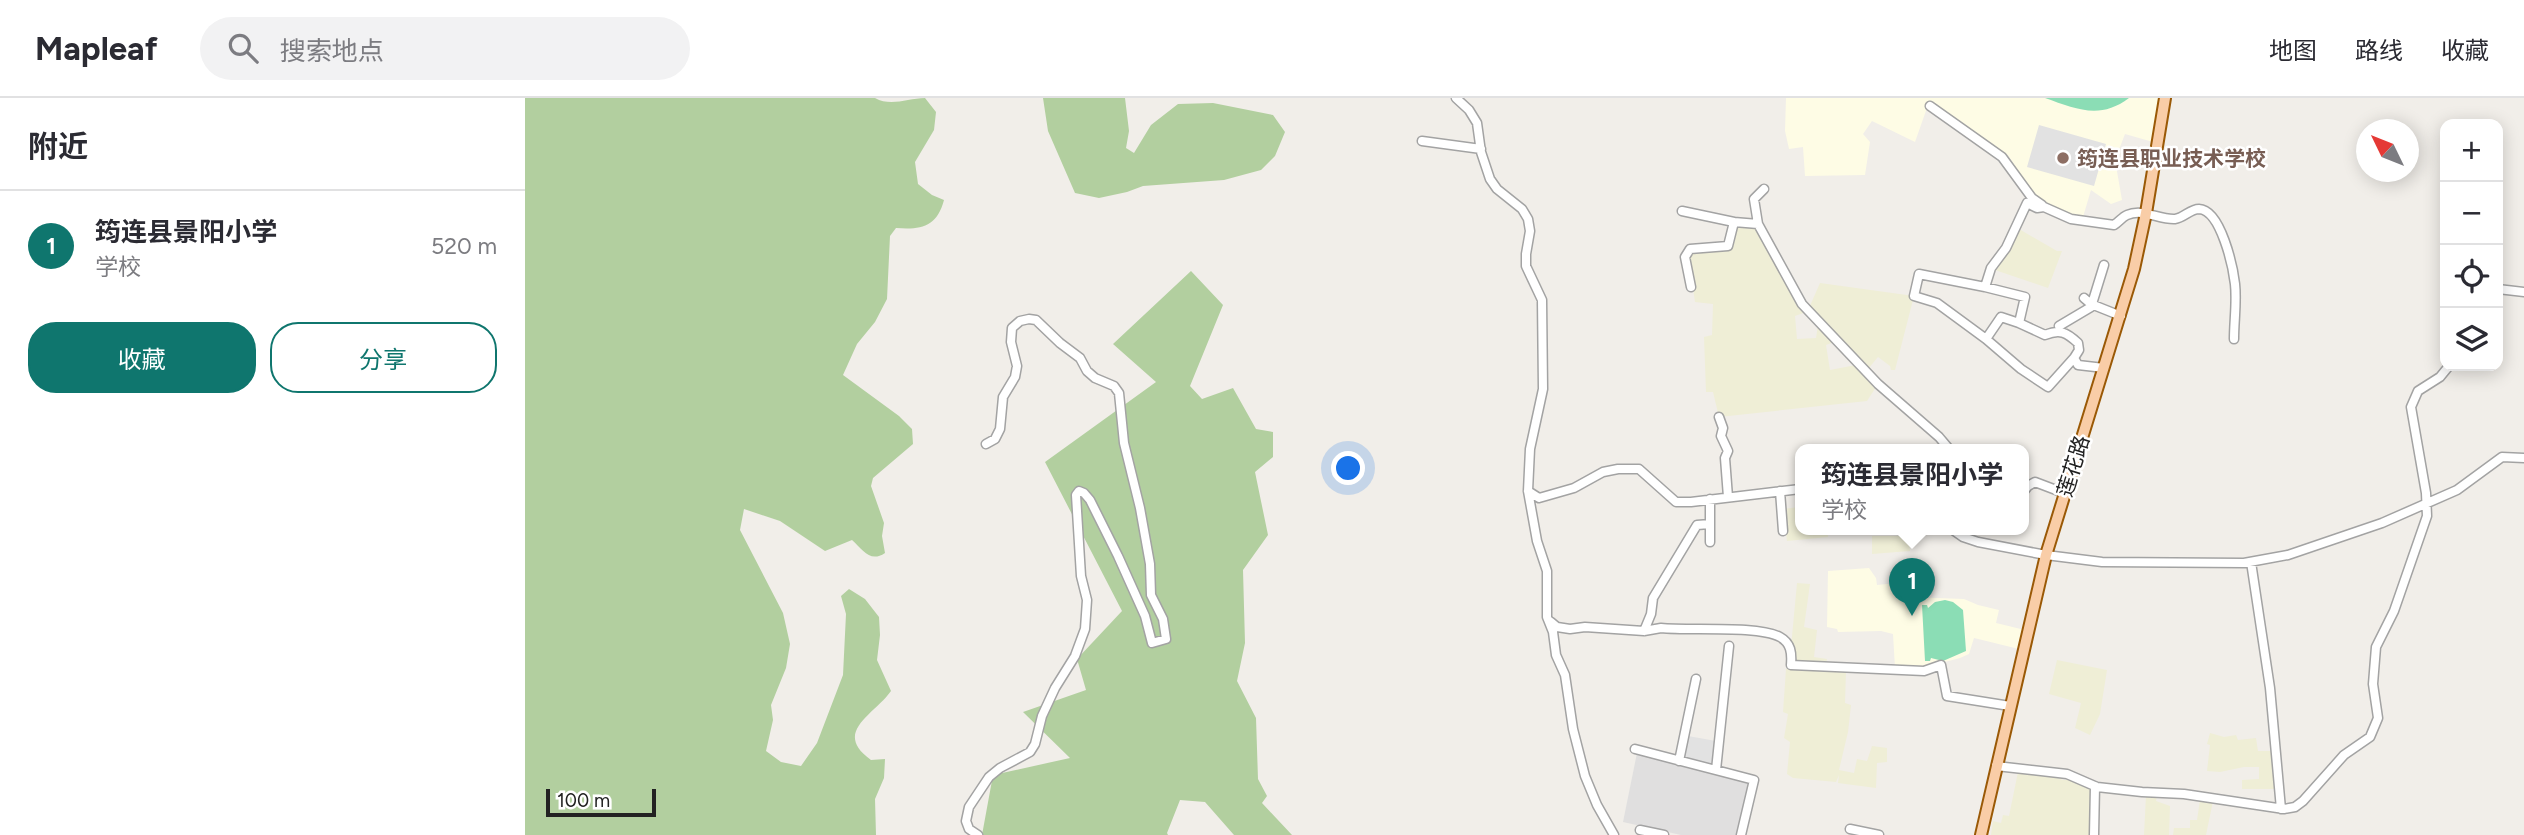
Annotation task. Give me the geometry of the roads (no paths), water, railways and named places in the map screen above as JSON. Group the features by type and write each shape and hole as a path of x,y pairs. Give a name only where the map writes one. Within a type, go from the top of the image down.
{"main road":[{"name":"莲花路","path":"1981,835 2046,555 2121,316 2146,213 2165,98"}],"street":[{"path":"1457,98 1469,110 1476,123 1490,179 1497,190 1522,209 1528,219 1530,231 1527,266 1542,300 1543,389 1530,449 1528,491 1537,541 1547,570 1547,617 1553,632 1556,655 1565,675 1573,729 1585,776 1614,835"},
{"path":"1930,106 2002,157 2032,198 2044,207 2071,219 2114,225 2125,216 2146,213 2177,219 2197,209 2211,215 2225,240 2234,278 2234,339"},
{"path":"1422,141 1481,149"},
{"path":"1764,189 1754,199 1758,224 1802,304 1878,384 1945,444"},
{"path":"1985,287 1991,268 2005,248 2027,202 2038,208 2044,207"},
{"path":"1682,211 1758,224"},
{"path":"1691,288 1685,257 1691,249 1728,246 1734,222"},
{"path":"2059,326 2092,305 2104,265"},
{"path":"1986,338 2001,317 2045,335 2064,331 2078,343 2079,350 2048,387 1937,303 1914,296 1919,274 2025,297 2019,323"},
{"path":"2503,290 2524,292"},
{"path":"2084,298 2092,305 2121,316"},
{"path":"978,835 969,829 966,821 969,807 989,777 1030,752 1035,744 1042,716 1055,688 1075,656 1085,629 1087,600 1081,576 1076,495 1079,491 1090,500 1118,556 1145,616 1152,643 1166,639 1167,632 1151,595 1150,564 1124,443 1119,393 1114,386 1095,378 1087,371 1080,358 1060,344 1036,320 1020,321 1013,328 1011,342 1017,366 1015,377 1003,397 1000,429 995,439 986,444"},
{"path":"2074,358 2078,365 2104,368"},
{"path":"1996,766 2067,775 2095,786 2184,794 2281,809 2295,807 2303,802 2344,755 2370,737 2378,718 2373,684 2375,647 2394,611 2427,516 2426,493 2411,407 2418,391 2445,371"},
{"path":"1719,417 1723,428 1721,436 1728,451 1725,458 1728,497"},
{"path":"1962,535 1972,541 2102,562 2251,562 2288,555 2345,537 2457,491 2502,457 2524,458"},
{"path":"1528,491 1539,498 1574,488 1603,472 1618,468 1639,469 1676,502 1795,490"},
{"path":"2029,485 2035,482 2064,493"},
{"path":"1780,491 1783,531"},
{"path":"1710,499 1710,542"},
{"path":"1644,631 1651,614 1653,598 1697,525 1710,524"},
{"path":"2251,562 2272,701 2281,809"},
{"path":"1547,617 1557,627 1570,629 1585,627 1644,631 1661,628 1763,632 1780,637 1789,645 1791,665 1924,671 1941,665 1947,696 2010,706"},
{"path":"1716,770 1729,646"},
{"path":"1679,761 1696,679"},
{"path":"1635,749 1754,780 1741,835"},
{"path":"2094,835 2095,786"},
{"path":"1850,829 1879,835"},
{"path":"1640,830 1664,835"}],"place":[{"name":"筠连县职业技术学校","path":"2063,158"},
{"name":"筠连县景阳小学","path":"1912,616"}]}
